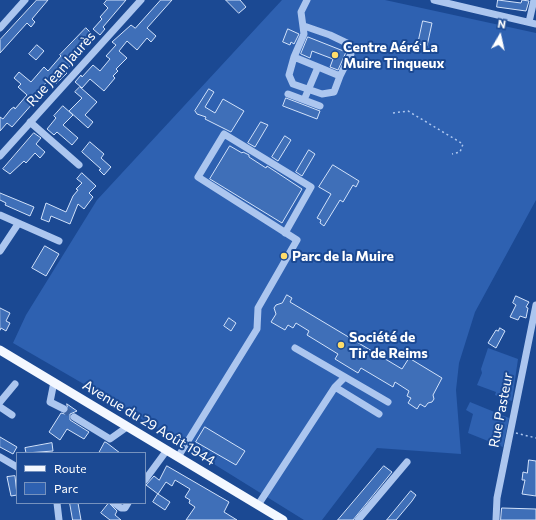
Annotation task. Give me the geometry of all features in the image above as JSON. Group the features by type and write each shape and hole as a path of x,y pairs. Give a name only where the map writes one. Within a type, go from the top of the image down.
{"main road":[{"name":"Avenue du 29 Août 1944","path":"0,350 283,520"}],"street":[{"path":"0,28 25,0"},
{"name":"Rue Jean Jaurès","path":"0,156 142,0"},
{"path":"307,0 301,12 304,34 294,57 289,75 293,84 290,95 318,106 322,94"},
{"path":"436,0 533,23 534,0"},
{"path":"293,84 322,94 334,92 351,54 351,45 330,35 304,26"},
{"path":"294,57 340,76"},
{"path":"304,100 318,67"},
{"path":"30,122 79,165"},
{"path":"178,457 257,328 258,308 297,240 285,233 198,177 224,134 311,187 285,233"},
{"path":"0,215 59,241"},
{"path":"0,251 18,224"},
{"name":"Rue Pasteur","path":"496,520 497,498 536,305"},
{"path":"295,348 388,402"},
{"path":"258,505 335,387 345,377"},
{"path":"54,382 50,402 64,409"},
{"path":"0,402 15,384"},
{"path":"335,387 379,414"},
{"path":"0,407 12,415"},
{"path":"74,417 110,439 127,427"},
{"path":"146,479 167,450"},
{"path":"1,458 16,466"},
{"path":"358,520 406,462"},
{"path":"57,504 59,520"},
{"path":"115,504 121,508 125,508 127,504"}],"path":[{"path":"393,113 408,111 463,144 460,152 452,154"},
{"path":"510,432 536,438"}],"green space":[{"name":"Parc de la Muire","path":"282,0 385,0 536,33 536,200 475,312 459,363 456,390 461,454 377,448 322,520 304,520 101,394 13,343 26,315 97,200"},
{"path":"488,348 518,359 512,401 495,395 496,392 477,385 482,373 481,369"},
{"path":"470,402 509,418 503,447 468,433 473,414 466,410"}],"building":[{"path":"37,0 48,0 32,19 35,22 31,27 27,23 0,53 0,40"},
{"path":"107,0 126,0 103,27 105,29 100,35 93,29 102,19 100,17 108,8 104,4"},
{"path":"161,0 172,0 147,28 156,36 151,42 147,38 137,50 127,41 119,51 127,58 116,69 118,71 113,76 115,78 104,91 90,79 82,88 75,82 93,65 100,71 110,59 106,56 116,45 112,42 131,25 135,28"},
{"path":"226,0 240,0 246,7 239,13"},
{"path":"498,0 521,3 522,0 529,1 526,11 497,7"},
{"path":"423,21 432,23 427,46 418,44"},
{"path":"86,28 93,35 69,61 72,64 65,71 67,73 56,84 50,78 38,92 41,94 12,127 7,123 0,131 0,117 3,119 11,109 14,107 15,109 27,95 18,87 21,84 14,78 19,72 31,82 44,67 48,71 61,56 60,55"},
{"path":"288,29 299,34 294,44 291,42 290,45 283,42"},
{"name":"Centre Aéré La Muire Tinqueux","path":"308,37 346,52 338,70 330,67 333,59 312,51 310,58 301,54"},
{"path":"37,45 44,51 36,60 29,54"},
{"path":"80,87 97,102 85,115 93,122 88,128 69,111 82,98 75,92"},
{"path":"209,89 214,92 205,107 215,113 223,99 244,111 231,132 205,119 206,117 197,114 195,111"},
{"path":"286,98 320,111 317,119 283,106"},
{"path":"63,106 73,115 63,125 78,138 72,145 57,132 54,135 47,129 56,118 54,116"},
{"path":"261,122 268,125 255,147 248,143"},
{"path":"34,133 41,138 36,144 45,152 40,158 35,153 26,163 24,161 10,174 3,169"},
{"path":"285,136 291,140 278,161 272,157"},
{"path":"90,142 104,154 101,158 111,167 104,175 99,170 101,169 82,152"},
{"path":"230,146 249,155 249,157 266,168 267,166 302,189 282,223 210,179"},
{"path":"309,150 315,154 302,176 296,172"},
{"path":"333,165 359,181 356,187 353,185 343,202 340,200 324,226 320,223 321,220 317,218 331,194 319,187"},
{"path":"82,173 96,186 89,193 93,197 84,209 78,204 70,224 51,216 49,222 41,219 46,203 66,212 73,196 78,190 76,189 82,183 77,179"},
{"path":"0,193 34,207 30,216 5,205 6,203 0,200"},
{"path":"45,246 59,254 46,276 32,268"},
{"name":"Société de Tir de Reims","path":"287,295 292,298 290,302 402,369 409,358 442,378 433,395 434,399 432,402 428,403 425,407 420,404 417,409 408,403 411,398 407,396 409,391 395,382 393,387 361,368 358,373 335,359 338,354 307,335 309,331 296,323 293,328 288,325 285,330 271,322 276,314 274,308 276,305 282,303"},
{"path":"516,296 529,302 526,307 528,308 526,318 520,316 518,320 510,317 516,305 513,303"},
{"path":"0,308 10,313 6,321 10,323 6,331 1,328 0,330"},
{"path":"229,318 236,323 231,331 224,326"},
{"path":"500,328 505,331 496,348 488,343 496,330 498,331"},
{"path":"67,404 77,411 70,414 70,420 89,432 84,439 67,429 60,440 49,432 61,413 65,414 68,412"},
{"path":"205,427 245,451 236,465 196,442"},
{"path":"0,437 17,447 13,454 0,447"},
{"path":"105,442 119,452 100,452"},
{"path":"52,443 53,451 26,452 25,448"},
{"path":"529,460 536,461 536,496 522,494 525,480 522,480 523,472 527,473"},
{"path":"167,466 229,502 224,512 237,520 186,520 195,507 189,503 190,500 185,497 190,489 175,480 172,486 166,482 158,494 146,485 154,476 159,480"},
{"path":"384,466 392,472 353,520 338,520"},
{"path":"15,476 16,495 11,496 7,477"},
{"path":"411,491 416,495 412,501 396,520 387,520"},
{"path":"158,494 170,502 165,510 153,502"},
{"path":"70,504 78,504 81,520 73,520"},
{"path":"108,504 110,504 117,511 115,515 121,520 110,520 101,513"},
{"path":"502,508 536,509 536,520 501,520"}],"tunnel":[{"path":"64,409 74,417"}],"place":[{"name":"Centre Aéré La Muire Tinqueux","path":"335,55"},
{"name":"Parc de la Muire","path":"284,256"},
{"name":"Société de Tir de Reims","path":"341,345"}]}
